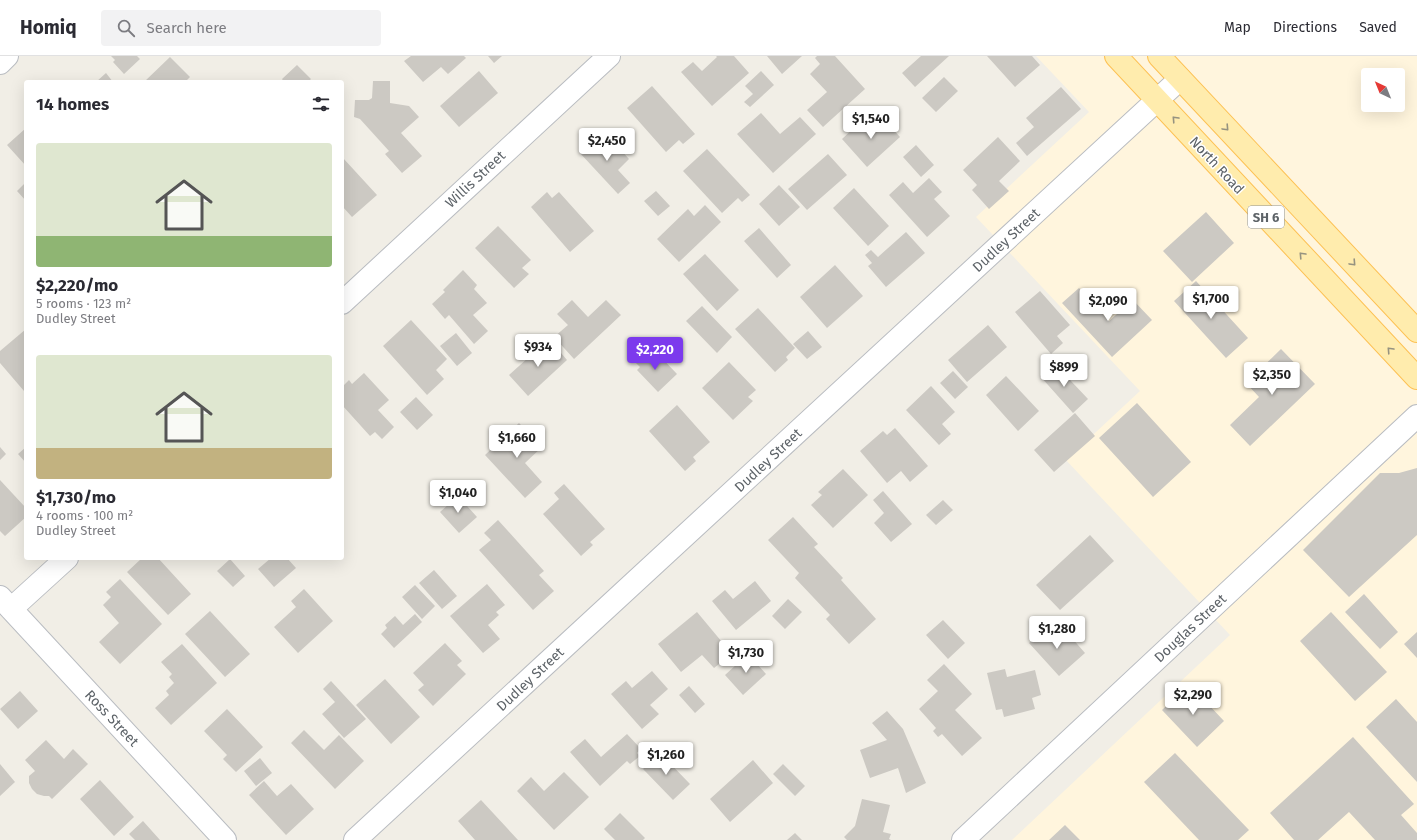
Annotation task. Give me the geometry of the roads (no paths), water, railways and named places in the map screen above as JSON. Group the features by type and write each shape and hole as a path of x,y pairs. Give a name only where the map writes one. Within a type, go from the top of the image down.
{"main road":[{"name":"North Road","path":"1116,56 1417,378"},
{"name":"SH 6","path":"1159,56 1417,332"}],"street":[{"path":"0,63 7,56"},
{"name":"Willis Street","path":"344,301 608,56"},
{"name":"Dudley Street","path":"355,840 1180,79"},
{"name":"Douglas Street","path":"963,840 1417,416"},
{"path":"6,603 64,560"},
{"name":"Ross Street","path":"6,603 225,840"}]}
